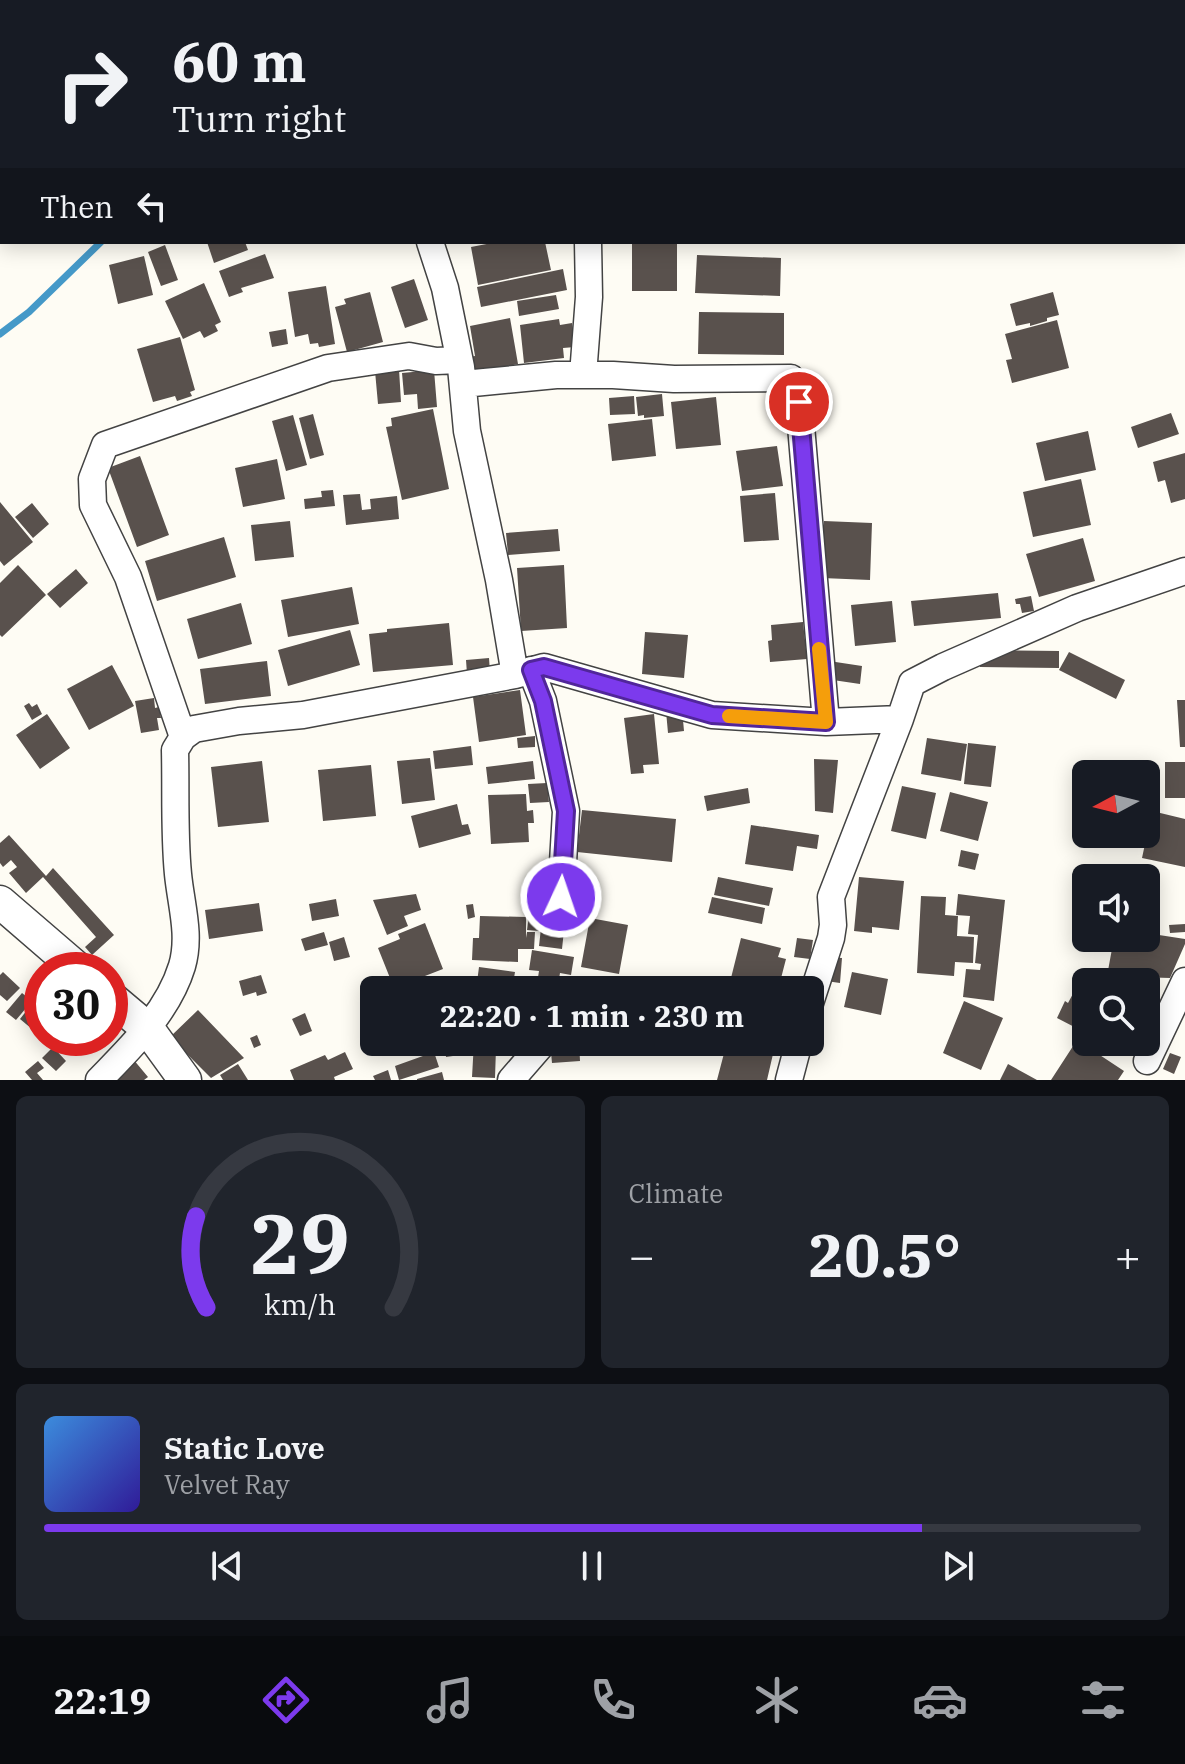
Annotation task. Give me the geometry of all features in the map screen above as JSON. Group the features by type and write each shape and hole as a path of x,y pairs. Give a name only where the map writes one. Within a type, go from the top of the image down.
{"street":[{"path":"431,244 445,288 461,372 467,431 499,580 523,673 543,701 566,811 561,897"},
{"path":"583,375 589,297 588,244"},
{"path":"183,737 128,577 93,505 92,479 105,445 328,368 409,356 436,361 461,372 674,379 791,378 799,402 826,722"},
{"path":"819,976 831,938 831,897 912,683 1077,608 1185,571"},
{"path":"99,1080 148,1029 174,986 182,965 186,926 178,873 175,750 183,737 194,729 303,715 544,667 712,715 826,722 900,719"},
{"path":"0,902 58,952"},
{"path":"1147,1061 1185,981"},
{"path":"128,1012 148,1029 185,1080"},
{"path":"511,1080 532,1056"},
{"path":"789,1080 795,1056"}],"building":[{"path":"208,244 246,244 248,250 214,263"},
{"path":"545,244 551,270 478,285 471,247"},
{"path":"632,244 677,244 677,291 632,291"},
{"path":"165,245 178,280 161,286 148,252"},
{"path":"265,254 274,278 241,288 243,292 229,297 219,271"},
{"path":"697,255 781,258 780,296 695,293"},
{"path":"144,256 153,295 118,304 109,265"},
{"path":"563,269 567,290 481,307 477,287"},
{"path":"414,279 428,320 405,328 391,287"},
{"path":"204,283 221,322 215,325 218,331 204,338 200,331 183,339 165,301"},
{"path":"326,286 335,344 319,347 318,343 310,344 308,334 295,337 288,292"},
{"path":"370,292 383,342 347,352 335,307 346,304 344,299"},
{"path":"1053,292 1059,315 1030,326 1030,323 1016,326 1010,304"},
{"path":"556,295 559,309 519,316 517,301"},
{"path":"699,312 784,313 784,355 698,354"},
{"path":"510,318 518,364 471,373 468,357 475,356 470,326"},
{"path":"559,319 560,325 572,323 575,347 563,348 564,358 524,363 520,325"},
{"path":"1057,320 1069,368 1012,383 1006,360 1012,359 1005,334"},
{"path":"286,329 288,344 272,347 269,332"},
{"path":"180,337 195,390 190,392 192,396 177,401 175,396 153,402 137,349"},
{"path":"399,369 401,402 378,404 375,371"},
{"path":"434,370 437,407 418,409 417,394 404,395 402,373"},
{"path":"662,394 664,416 638,416 636,397"},
{"path":"634,396 635,414 610,415 609,398"},
{"path":"716,397 721,445 676,449 671,402"},
{"path":"433,409 449,489 402,500 386,427 392,426 391,418"},
{"path":"1171,413 1179,434 1138,448 1131,427"},
{"path":"313,414 324,455 310,459 299,418"},
{"path":"293,415 307,465 286,471 272,421"},
{"path":"652,419 656,456 612,461 608,424"},
{"path":"1088,431 1096,470 1045,481 1036,443"},
{"path":"777,446 783,486 742,491 736,451"},
{"path":"1185,453 1185,499 1171,503 1165,480 1158,482 1153,462"},
{"path":"140,456 169,535 137,547 108,468"},
{"path":"277,459 285,499 243,507 235,468"},
{"path":"1081,479 1091,525 1033,537 1023,492"},
{"path":"333,490 335,506 305,509 304,499 322,497 321,491"},
{"path":"775,493 779,540 744,542 740,496"},
{"path":"360,494 362,510 371,509 370,499 397,496 399,519 346,525 343,495"},
{"path":"0,502 33,542 4,566 0,561"},
{"path":"32,503 49,524 33,538 15,517"},
{"path":"290,521 294,557 255,561 251,525"},
{"path":"824,521 872,523 870,580 822,578"},
{"path":"558,529 560,551 508,555 506,533"},
{"path":"224,537 236,577 157,601 145,561"},
{"path":"1083,538 1095,581 1039,597 1026,554"},
{"path":"18,565 46,595 2,637 0,583"},
{"path":"564,565 567,628 521,631 517,568"},
{"path":"76,569 88,583 60,608 47,594"},
{"path":"352,587 359,624 288,637 281,600"},
{"path":"998,593 1001,618 914,626 911,601"},
{"path":"1031,596 1034,611 1022,613 1015,599"},
{"path":"892,601 896,642 855,646 851,605"},
{"path":"241,603 252,644 198,659 187,619"},
{"path":"803,622 807,659 770,662 768,641 772,640 771,625"},
{"path":"449,623 453,665 373,672 369,634 387,632 387,629"},
{"path":"350,630 360,665 288,686 278,650"},
{"path":"645,632 688,635 684,678 642,674"},
{"path":"986,650 1059,651 1059,668 980,667 980,658"},
{"path":"1069,652 1125,680 1116,699 1059,670"},
{"path":"489,658 490,672 467,674 466,660"},
{"path":"267,661 271,696 205,704 200,669"},
{"path":"829,661 862,666 860,684 826,679"},
{"path":"112,665 134,706 89,730 67,689"},
{"path":"520,690 526,735 479,742 473,697"},
{"path":"154,698 161,718 157,718 159,730 141,733 135,701"},
{"path":"1177,700 1185,700 1185,747 1180,747"},
{"path":"29,703 32,707 37,704 42,714 32,720 24,706"},
{"path":"682,709 684,731 668,733 666,711"},
{"path":"47,714 70,748 40,769 16,735"},
{"path":"654,714 659,764 643,765 644,773 631,774 624,718"},
{"path":"535,736 535,747 518,748 517,738"},
{"path":"927,738 967,744 961,781 921,774"},
{"path":"968,743 996,746 991,787 964,784"},
{"path":"471,746 473,765 435,769 433,751"},
{"path":"430,758 435,800 402,804 397,761"},
{"path":"814,759 838,760 833,813 815,811"},
{"path":"262,761 269,822 218,827 211,767"},
{"path":"533,761 535,779 488,784 486,767"},
{"path":"1165,762 1185,762 1185,798 1165,798"},
{"path":"371,765 376,816 323,821 318,770"},
{"path":"547,783 549,802 530,803 528,784"},
{"path":"902,786 936,793 926,839 891,831"},
{"path":"748,788 750,803 707,811 704,796"},
{"path":"950,792 988,802 978,841 940,831"},
{"path":"526,794 527,811 533,810 534,823 528,823 529,842 491,844 488,795"},
{"path":"457,804 462,825 468,824 471,834 419,848 411,816"},
{"path":"582,810 676,819 672,862 577,852"},
{"path":"1160,813 1185,819 1185,867 1142,858 1144,848 1160,848"},
{"path":"751,825 819,835 817,849 797,846 793,871 745,864"},
{"path":"9,835 46,876 53,868 114,935 95,952 89,952 85,947 96,937 43,877 26,893 9,873 17,867 11,860 3,867 0,863 0,843"},
{"path":"961,850 979,854 975,870 958,866"},
{"path":"718,877 773,888 769,906 714,895"},
{"path":"859,877 904,881 899,930 872,927 872,933 854,931"},
{"path":"416,894 421,910 404,916 408,926 387,935 373,900"},
{"path":"958,894 1005,900 994,1001 963,997 966,969 980,970 981,964 975,963 978,935 968,934 970,916 956,915"},
{"path":"921,896 946,897 945,915 958,916 957,936 974,937 973,963 955,962 954,976 917,973"},
{"path":"712,897 765,908 762,924 708,913"},
{"path":"336,899 339,916 312,921 309,904"},
{"path":"259,903 263,931 209,939 205,910"},
{"path":"473,904 475,917 468,919 466,905"},
{"path":"529,915 541,917 539,931 527,930"},
{"path":"480,916 526,917 526,938 527,932 535,932 534,949 518,949 518,962 472,960 473,938 479,938"},
{"path":"590,918 628,925 619,974 581,967"},
{"path":"542,919 565,921 562,949 539,946"},
{"path":"425,923 443,969 425,976 389,976 378,948 400,939 398,934"},
{"path":"1185,924 1185,932 1170,933 1169,925"},
{"path":"324,932 328,945 305,951 301,939"},
{"path":"1160,935 1185,939 1170,978 1160,978 1160,968 1108,968 1111,952 1160,952"},
{"path":"344,937 350,957 334,961 329,942"},
{"path":"741,938 781,948 778,957 786,959 782,976 732,976"},
{"path":"797,938 813,940 810,959 794,957"},
{"path":"532,950 574,957 571,975 538,976 539,971 529,970"},
{"path":"829,957 842,958 840,983 826,981"},
{"path":"479,967 515,972 514,976 478,976"},
{"path":"3,972 20,988 7,1001 0,995 0,975"},
{"path":"852,972 888,979 881,1015 844,1007"},
{"path":"261,975 267,993 243,996 239,981"},
{"path":"22,993 24,995 24,1010 16,1020 6,1012"},
{"path":"1072,996 1072,1026 1057,1018 1065,1001 1068,1003"},
{"path":"964,1001 1003,1018 981,1070 943,1053"},
{"path":"198,1010 244,1058 211,1078 170,1037"},
{"path":"305,1013 312,1031 300,1036 292,1019"},
{"path":"257,1035 261,1045 254,1048 250,1038"},
{"path":"1072,1048 1072,1056 1101,1056 1124,1071 1118,1080 1051,1080"},
{"path":"345,1052 353,1069 334,1077 335,1080 294,1080 290,1070 325,1055 328,1060"},
{"path":"1170,1053 1181,1057 1174,1074 1163,1069"},
{"path":"61,1056 66,1061 56,1071 42,1058"},
{"path":"423,1056 435,1056 439,1067 399,1080 395,1066"},
{"path":"473,1056 496,1056 495,1078 472,1077"},
{"path":"551,1056 580,1056 580,1061 552,1063"},
{"path":"723,1056 773,1056 767,1080 717,1080"},
{"path":"133,1059 148,1077 144,1080 109,1080"},
{"path":"38,1061 44,1068 37,1073 43,1080 32,1080 25,1072"},
{"path":"238,1064 248,1080 223,1080 220,1075"},
{"path":"1008,1064 1037,1080 1000,1080"},
{"path":"388,1070 391,1080 375,1080 373,1076"},
{"path":"442,1072 444,1080 417,1080 417,1079"}],"waterway":[{"path":"0,334 29,312 99,244"}],"slow traffic":[{"path":"729,716 826,722 819,649"}],"route":[{"path":"561,897 566,811 543,701 531,670 544,667 712,715 826,722 799,402"}]}
